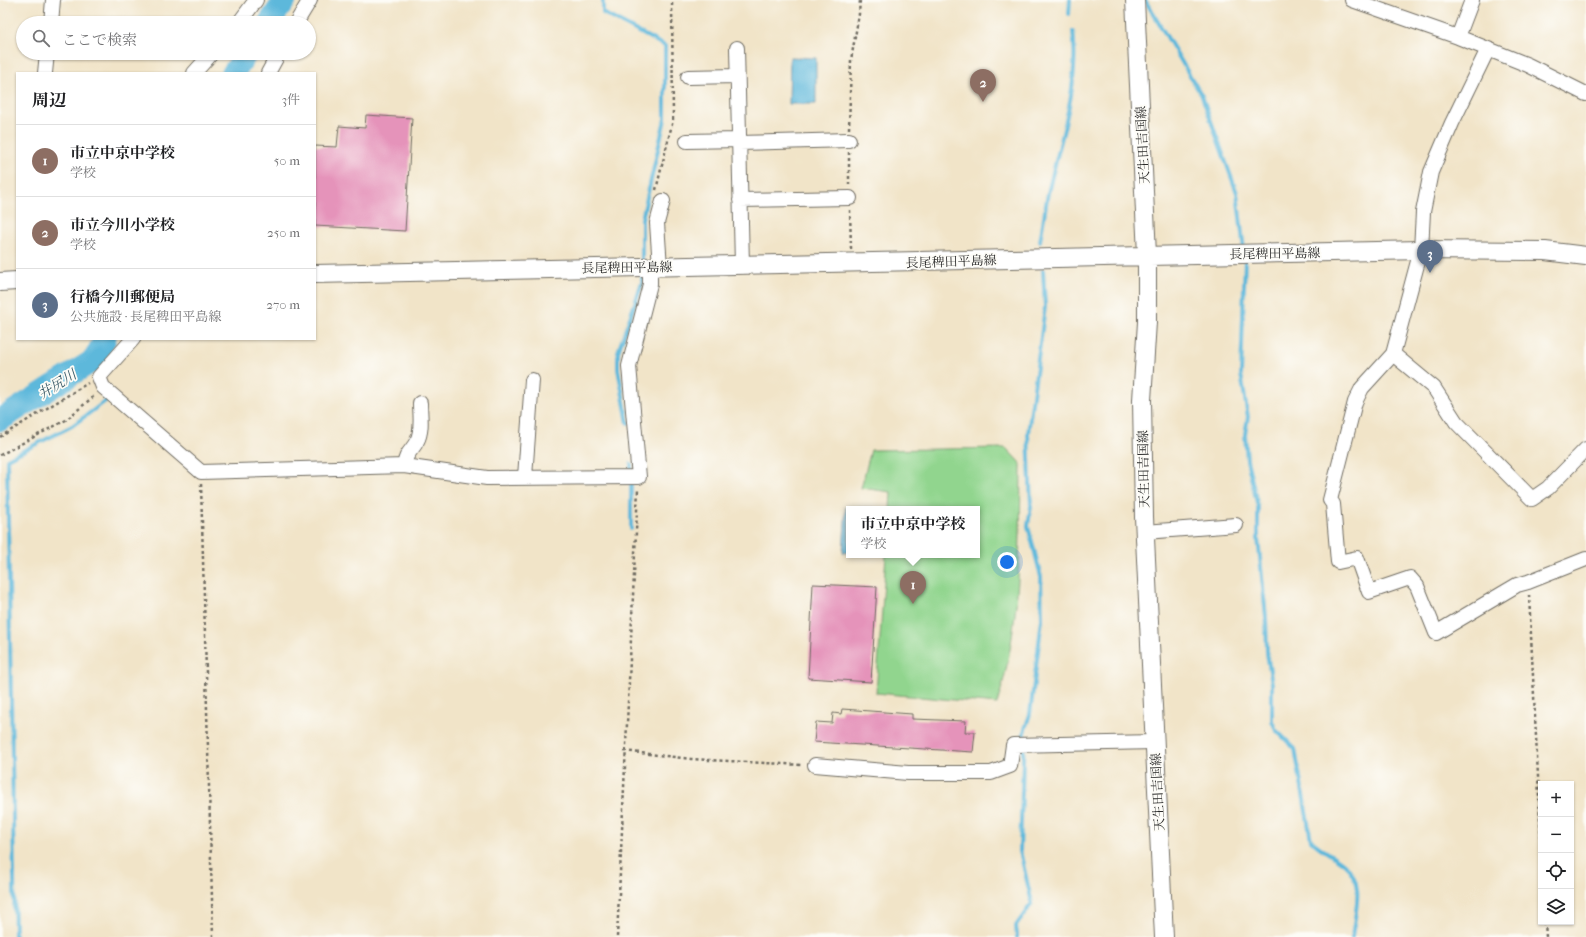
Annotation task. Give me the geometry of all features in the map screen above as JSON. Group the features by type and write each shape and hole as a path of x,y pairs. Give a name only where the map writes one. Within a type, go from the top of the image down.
{"main road":[{"name":"天生田吉国線","path":"1135,0 1147,255 1147,322 1142,400 1145,532 1164,937"},
{"name":"長尾稗田平島線","path":"316,274 1421,250 1545,251 1586,256"},
{"path":"0,282 16,282"}],"street":[{"path":"52,16 53,0"},
{"path":"244,16 256,0"},
{"path":"300,16 310,0"},
{"path":"1352,0 1458,37 1528,65 1586,94"},
{"path":"1458,37 1472,0"},
{"path":"737,48 742,265"},
{"path":"1488,49 1452,123 1431,172 1423,212 1421,250 1392,354 1362,388 1354,402 1330,500 1333,504 1338,562 1357,558 1369,592 1410,578 1417,586 1436,633 1517,585 1586,560"},
{"path":"45,72 46,60"},
{"path":"195,72 206,60"},
{"path":"269,72 275,60"},
{"path":"688,77 737,76"},
{"path":"687,141 739,142 849,140"},
{"path":"132,340 101,382 201,472 404,466 487,478 639,477 629,366 655,267 659,197"},
{"path":"740,200 850,198"},
{"path":"1392,354 1434,388 1456,422 1532,499 1548,488 1586,449"},
{"path":"525,477 532,380"},
{"path":"404,466 406,455 417,440 420,427 420,403"},
{"path":"1145,532 1236,525"},
{"path":"815,765 908,773 991,774 1010,766 1013,745 1155,742"}],"path":[{"path":"659,197 673,120 672,0"},
{"path":"0,437 62,397 101,382"},
{"path":"0,455 66,420 101,382"},
{"path":"201,472 214,937"},
{"path":"617,937 624,751 639,477"},
{"path":"1528,582 1540,817"},
{"path":"624,751 691,759 815,765"},
{"path":"1545,925 1546,937"}],"green space":[{"path":"1006,448 1021,464 1018,586 1015,616 1005,675 997,704 876,693 886,558 980,558 980,506 890,506 891,492 861,488 871,450"}],"water":[{"path":"790,57 816,58 816,104 789,104"},
{"path":"846,507 846,552 843,552"}],"building":[{"path":"366,115 412,118 405,231 316,226 316,146 337,147 339,126 365,128"},
{"path":"813,584 877,587 871,682 808,678"},
{"path":"842,709 912,714 912,719 966,721 965,732 975,732 973,752 814,742 816,722 832,723 833,713 841,714"}],"waterway":[{"name":"井尻川","path":"274,16 285,0"},
{"path":"603,0 603,13 665,46 665,119 642,219 642,262"},
{"path":"1069,14 1070,0"},
{"path":"1145,0 1202,96 1237,193 1244,250"},
{"path":"1040,241 1048,193 1068,113 1074,72 1073,31"},
{"name":"井尻川","path":"234,72 242,60"},
{"path":"1245,259 1241,374 1248,417 1245,434 1247,460 1258,507 1258,538 1266,617 1267,653 1272,684 1272,721 1276,730 1295,749 1311,840 1344,864 1351,872 1355,880 1357,889 1357,907 1352,937"},
{"path":"1017,937 1016,926 1032,903 1020,851 1024,732 1030,714 1042,619 1041,577 1028,526 1031,506 1028,433 1045,307 1043,270"},
{"path":"628,423 618,369 618,352 642,283 642,271"},
{"name":"井尻川","path":"0,420 94,360 104,340"},
{"path":"94,360 98,375"},
{"path":"15,937 7,459 72,426 107,400 105,394"},
{"path":"631,464 631,529"}],"place":[{"name":"市立今川小学校","path":"983,102"},
{"name":"行橋今川郵便局","path":"1430,273"},
{"name":"市立中京中学校","path":"913,604"}]}
